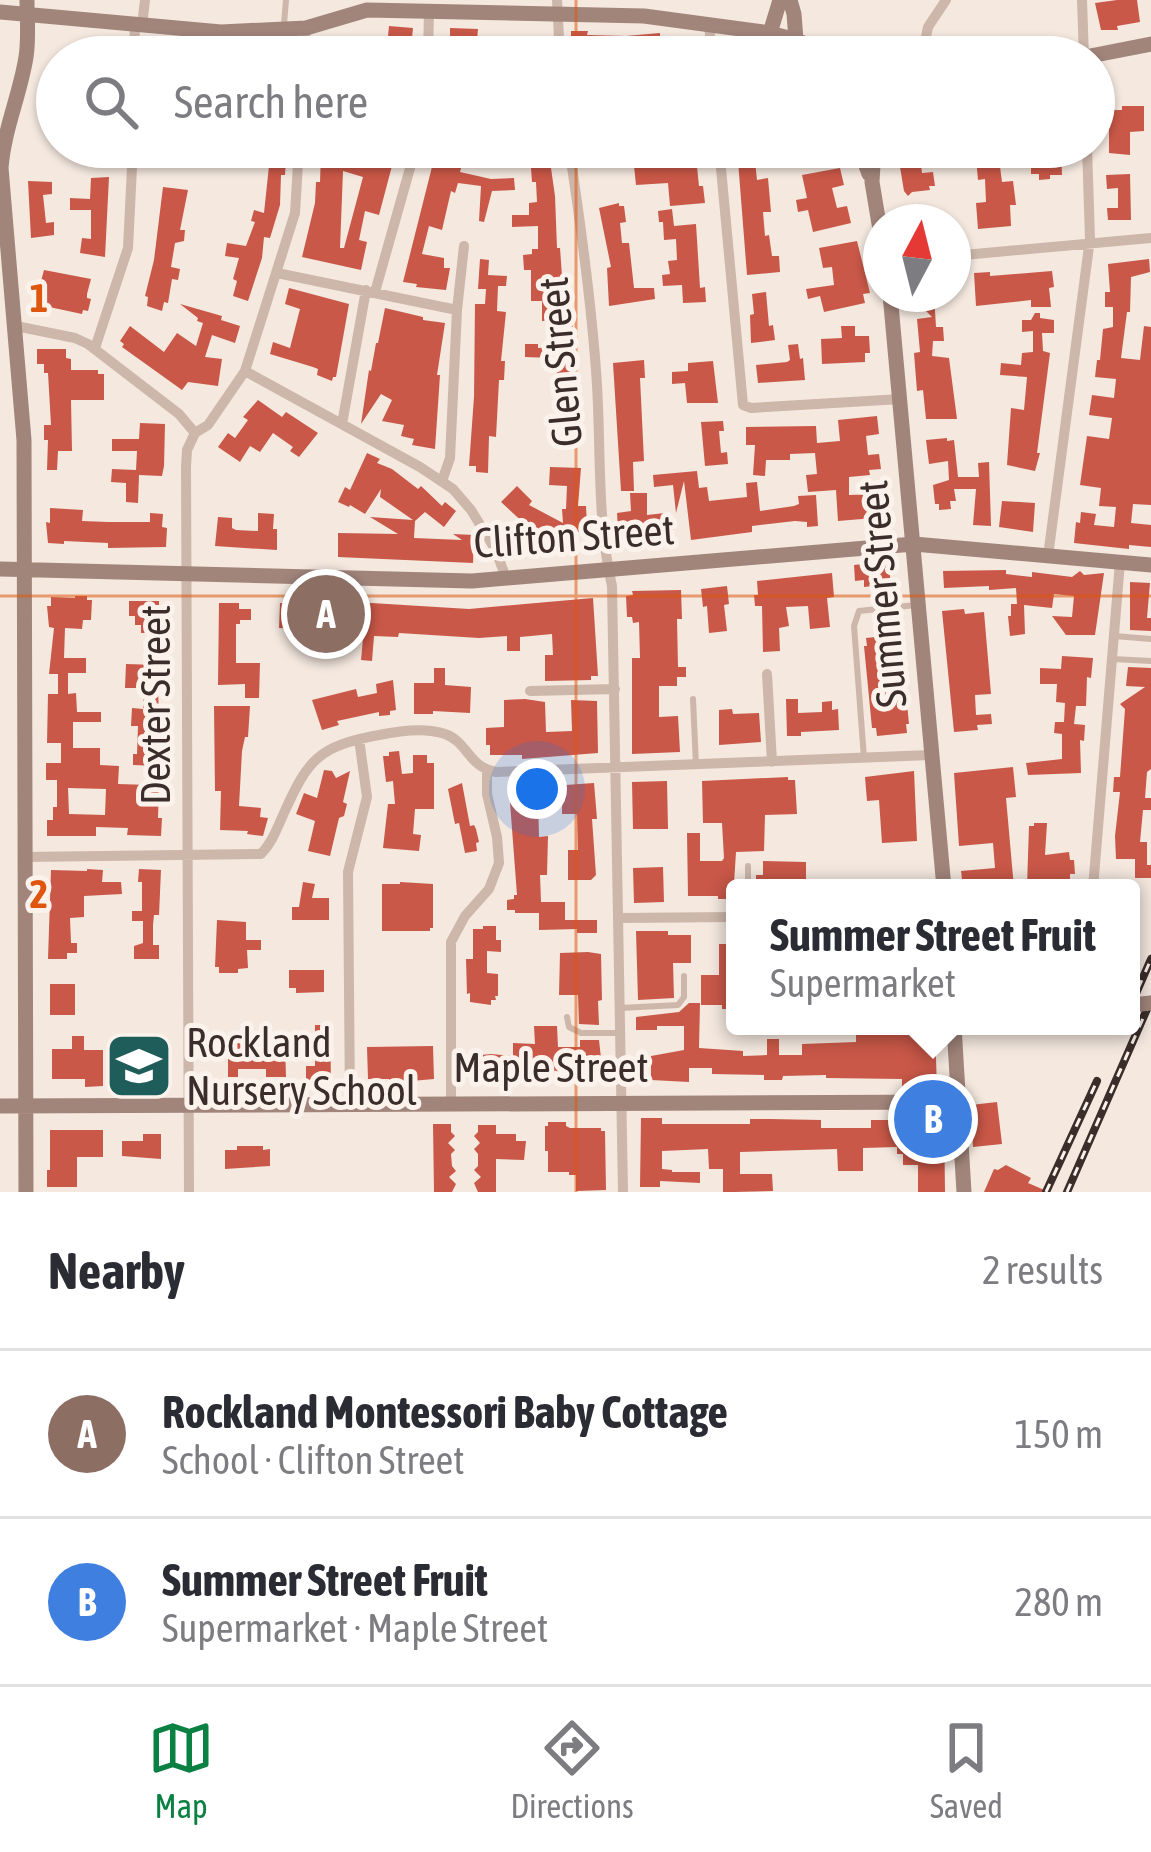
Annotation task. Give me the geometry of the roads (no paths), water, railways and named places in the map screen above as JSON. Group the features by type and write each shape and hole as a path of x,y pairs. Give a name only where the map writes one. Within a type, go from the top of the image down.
{"street":[{"path":"137,36 145,0"},
{"path":"770,32 780,0"},
{"path":"790,0 796,36"},
{"path":"926,36 946,0"},
{"path":"1082,0 1084,36"},
{"path":"0,12 27,8 212,32 306,28 372,5 429,11 557,7 783,36"},
{"path":"26,1192 24,426 1,168 26,58 27,8"},
{"path":"428,36 429,11"},
{"path":"709,24 710,36"},
{"path":"305,36 306,28"},
{"path":"251,31 251,36"},
{"path":"1115,51 1151,44"},
{"path":"95,347 128,248 132,168"},
{"path":"16,326 95,347 179,414 195,433 208,425 245,371 295,213 298,168"},
{"path":"342,424 370,291 409,168"},
{"name":"Glen Street","path":"572,168 590,298 604,554 612,586 622,1192"},
{"path":"721,168 743,405 901,399"},
{"path":"867,168 876,204"},
{"path":"872,182 873,168"},
{"path":"1048,556 1089,244 1087,168"},
{"path":"971,254 1151,238"},
{"path":"442,481 450,458 464,246"},
{"path":"277,273 458,310"},
{"name":"Summer Street","path":"892,312 943,879"},
{"path":"245,371 442,481 471,510 508,580"},
{"name":"Dexter Street","path":"189,1192 187,450 195,433"},
{"name":"Clifton Street","path":"0,569 508,580 914,544 1151,566"},
{"path":"1094,879 1120,562"},
{"path":"767,674 772,762"},
{"path":"530,691 615,689"},
{"path":"24,857 261,854 310,763 333,747 404,732 439,733 455,740 487,771 931,755"},
{"path":"350,1104 348,872 367,797 359,739"},
{"path":"451,1103 451,942 489,889 499,862 487,771"},
{"path":"618,918 726,917"},
{"path":"955,1035 964,1192"},
{"name":"Maple Street","path":"0,1106 959,1102"}],"lane":[{"path":"283,28 286,0"},
{"path":"864,758 854,626 859,611 919,605"},
{"path":"1114,636 1151,639"},
{"path":"1112,659 1151,662"},
{"path":"693,699 696,765"},
{"path":"748,866 748,879"},
{"path":"620,1008 678,1005 684,997 683,976"},
{"path":"567,1017 576,1033 620,1033"}],"railway":[{"path":"1140,984 1151,959"},
{"path":"1140,1025 1151,1000"},
{"path":"1067,1192 1136,1035"},
{"path":"1046,1192 1097,1081"}],"place":[{"name":"Rockland Montessori Baby Cottage","path":"326,614"},
{"name":"Rockland Nursery School","path":"139,1066"},
{"name":"Summer Street Fruit","path":"933,1119"}]}
